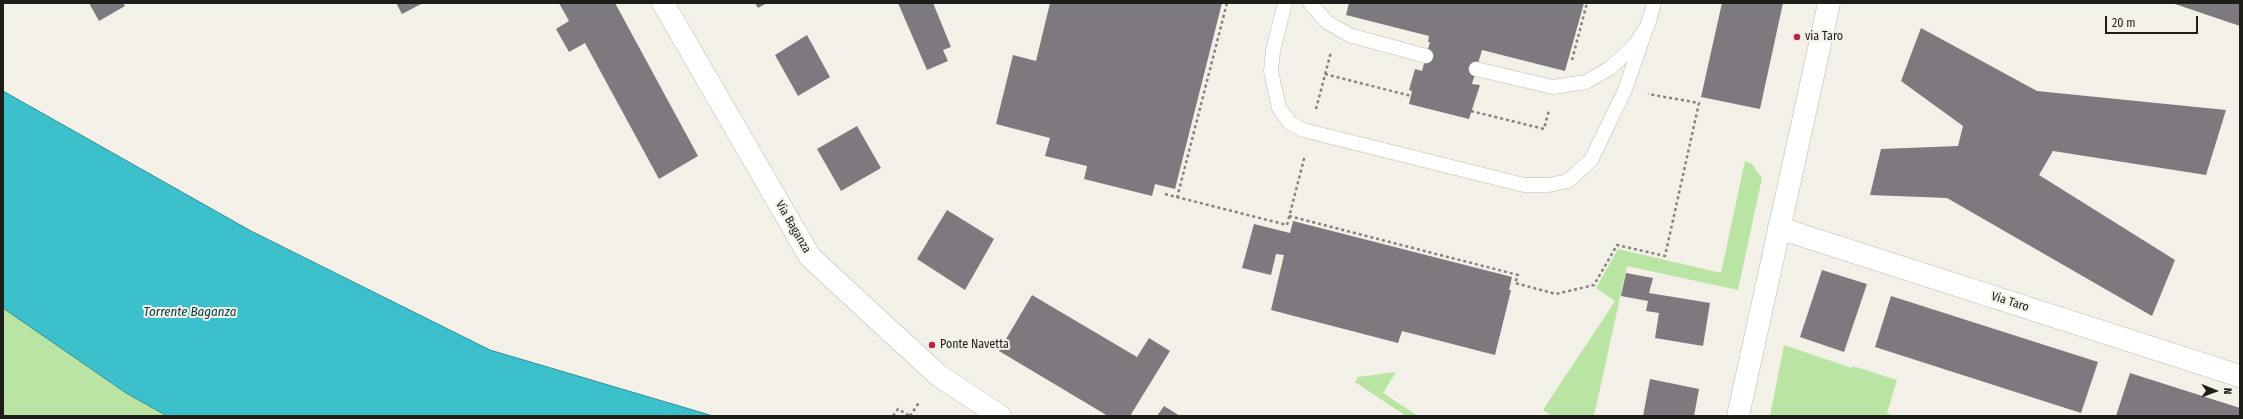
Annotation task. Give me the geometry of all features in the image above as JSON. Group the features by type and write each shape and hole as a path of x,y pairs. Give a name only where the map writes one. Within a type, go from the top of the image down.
{"street":[{"name":"Via Baganza","path":"663,3 810,258 938,375 1000,416"},
{"path":"1738,416 1828,3"},
{"name":"Via Taro","path":"1779,228 2240,376"}],"lane":[{"path":"1285,3 1273,51 1271,71 1279,108 1290,123 1303,130 1524,185 1549,185 1568,181 1591,160 1625,90 1654,3"},
{"path":"1310,3 1327,22 1350,35 1426,56"},
{"path":"1476,69 1553,87 1586,82 1610,68 1629,52 1645,32 1650,18"}],"path":[{"path":"1177,198 1227,3"},
{"path":"1325,74 1411,96"},
{"path":"893,416 898,409 910,416 920,401"}],"green space":[{"path":"1745,161 1751,163 1762,178 1738,290 1627,266 1594,416 1552,416 1543,410 1615,301 1596,288 1618,249 1721,273"},
{"path":"3,308 126,393 167,416 3,416"},
{"path":"1784,345 1852,368 1853,366 1897,380 1887,413 1895,416 1770,416"},
{"path":"1396,372 1383,393 1418,416 1406,416 1355,382 1358,377"}],"water":[{"name":"Torrente Baganza","path":"3,91 251,231 490,350 713,416 167,416 126,393 3,308"}],"building":[{"path":"89,3 123,3 125,6 99,21"},
{"path":"396,3 423,3 402,14"},
{"path":"559,3 615,3 698,156 659,179 585,43 569,52 556,29 569,21"},
{"path":"755,3 767,3 758,8"},
{"path":"898,3 933,3 951,47 943,50 948,61 927,70"},
{"path":"1050,3 1222,3 1175,189 1155,184 1152,196 1084,179 1087,166 1045,156 1050,138 996,124 1013,55 1036,61"},
{"path":"1349,3 1584,3 1565,71 1482,50 1472,84 1480,85 1469,119 1409,104 1412,91 1409,90 1415,69 1422,71 1430,42 1428,42 1429,36 1346,15"},
{"path":"1722,3 1783,3 1760,109 1701,97"},
{"path":"2172,3 2240,3 2240,26"},
{"path":"1921,28 2037,91 2226,110 2206,175 2053,151 2039,175 2175,260 2152,316 1947,198 1870,195 1881,149 1958,146 1963,126 1901,81"},
{"path":"807,35 830,77 798,96 775,55"},
{"path":"857,126 881,168 841,191 817,149"},
{"path":"947,210 994,239 965,290 917,259"},
{"path":"1293,221 1512,277 1509,290 1511,290 1495,355 1402,331 1398,343 1271,310 1284,255 1276,254 1271,275 1242,268 1254,224 1290,233"},
{"path":"1822,270 1867,284 1844,352 1800,337"},
{"path":"1626,273 1653,278 1649,293 1710,303 1703,346 1655,338 1659,313 1646,311 1648,301 1621,296"},
{"path":"1032,295 1137,357 1149,338 1170,351 1130,416 1108,416 999,351"},
{"path":"1891,296 2098,362 2081,413 1875,347"},
{"path":"2130,373 2240,408 2240,416 2116,416"},
{"path":"1650,379 1699,389 1694,416 1643,416"},
{"path":"1164,406 1180,416 1157,416"}],"place":[{"name":"via Taro","path":"1797,37"},
{"name":"Ponte Navetta","path":"932,345"}]}
